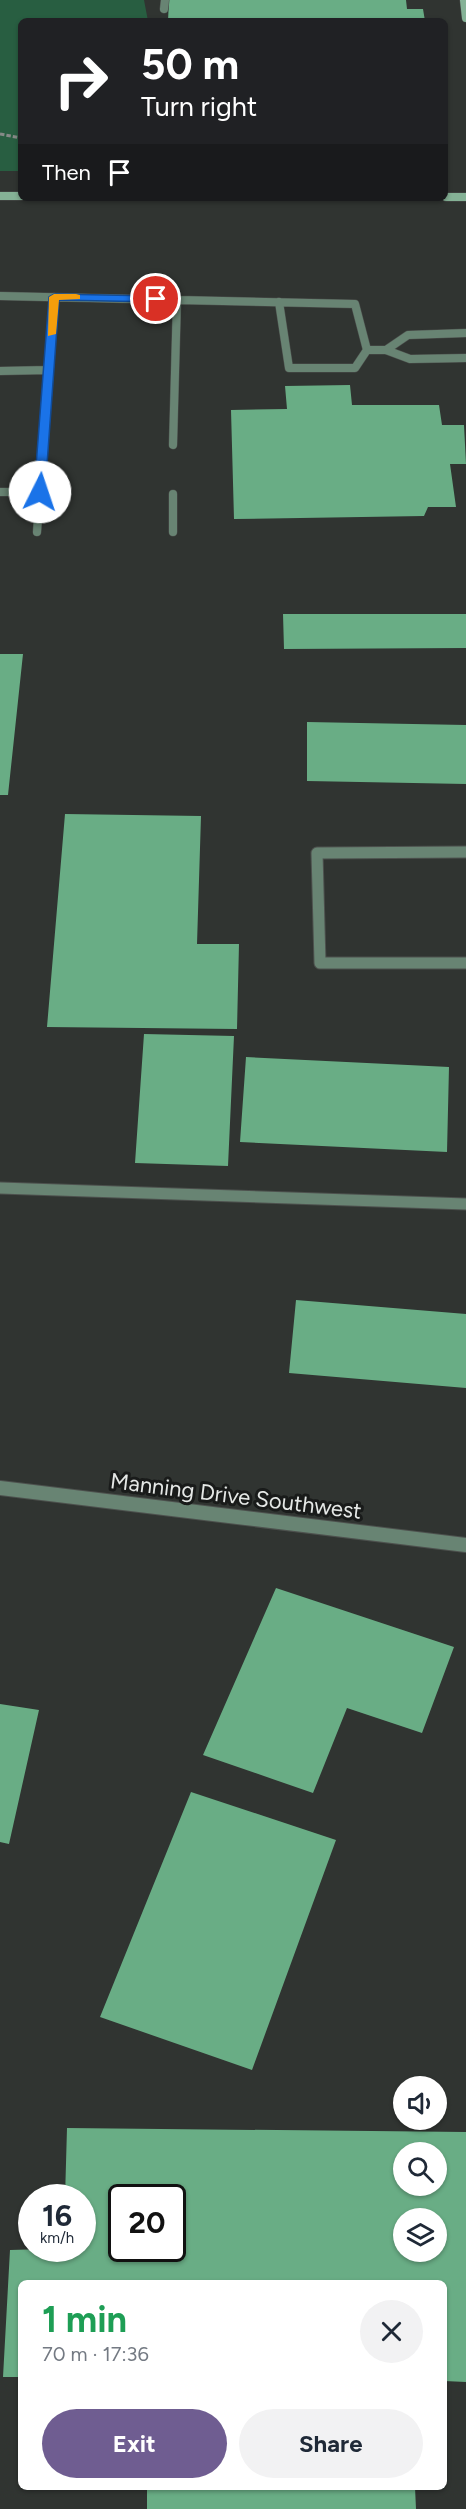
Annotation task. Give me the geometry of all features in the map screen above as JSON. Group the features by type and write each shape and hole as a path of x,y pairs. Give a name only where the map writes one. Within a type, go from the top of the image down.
{"street":[{"path":"165,0 165,9"},
{"path":"464,0 466,18"},
{"path":"0,196 18,196"},
{"path":"448,197 466,197"},
{"path":"0,296 355,304 368,350"},
{"path":"37,532 54,297"},
{"path":"173,445 177,299"},
{"path":"279,302 289,368 355,368 368,350"},
{"path":"386,350 408,334 466,333"},
{"path":"368,350 386,350 410,359 466,358"},
{"path":"0,371 48,370"},
{"path":"0,492 40,492"},
{"path":"173,494 173,532"},
{"path":"466,852 317,853 320,963 466,963"},
{"path":"0,1188 466,1204"},
{"name":"Manning Drive Southwest","path":"0,1488 466,1545"}],"path":[{"path":"0,134 18,137"}],"green space":[{"path":"0,0 144,0 147,18 18,18 18,171 0,171"}],"building":[{"path":"169,0 406,0 407,9 423,9 424,18 168,18"},
{"path":"350,385 352,405 439,405 442,425 464,425 466,464 450,464 456,507 428,507 424,516 234,519 231,410 287,409 285,386"},
{"path":"283,614 466,614 466,648 284,649"},
{"path":"0,654 23,654 8,795 0,795"},
{"path":"307,722 466,725 466,784 307,781"},
{"path":"65,814 201,816 197,944 239,944 237,1029 47,1027"},
{"path":"144,1034 234,1036 228,1166 135,1163"},
{"path":"246,1057 449,1067 447,1152 240,1142"},
{"path":"296,1300 466,1314 466,1388 289,1373"},
{"path":"276,1588 454,1647 422,1733 347,1708 313,1793 203,1755"},
{"path":"0,1704 39,1710 9,1844 0,1842"},
{"path":"191,1792 336,1840 252,2070 100,2017"},
{"path":"67,2128 466,2132 466,2382 447,2381 447,2280 18,2280 18,2377 3,2377 10,2250 18,2250 18,2262 96,2262 96,2184 65,2184"},
{"path":"147,2490 415,2490 416,2509 147,2509"}],"slow traffic":[{"path":"51,334 54,297 76,297"}],"route":[{"path":"40,492 54,297 156,299"}]}
